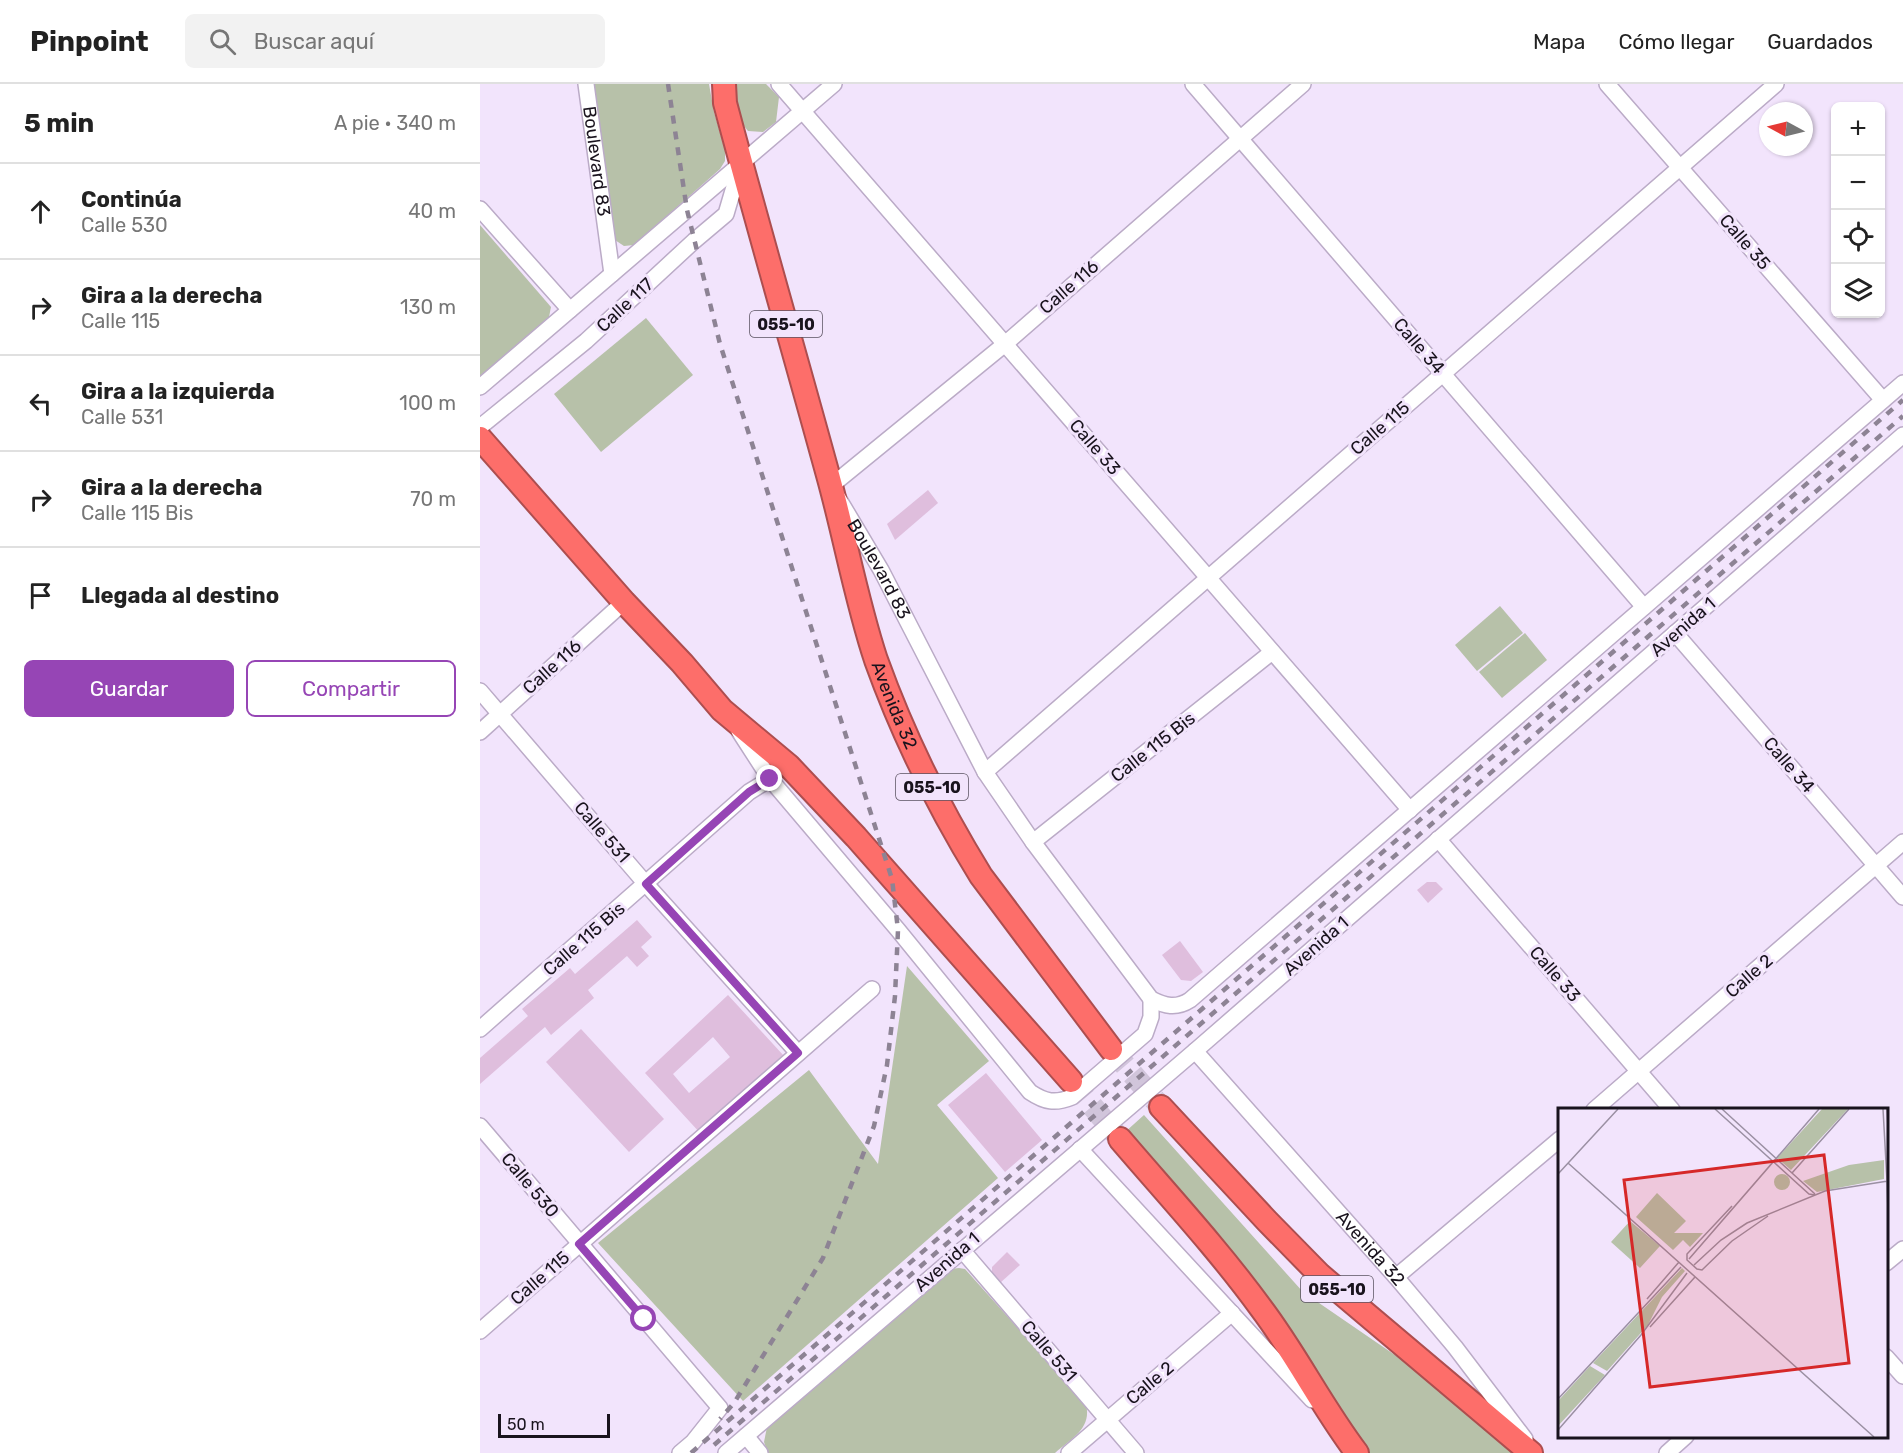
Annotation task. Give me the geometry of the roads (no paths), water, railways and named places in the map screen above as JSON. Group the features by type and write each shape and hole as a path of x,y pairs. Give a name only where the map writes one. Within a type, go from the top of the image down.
{"highway":[{"name":"Boulevard 83","path":"723,84 724,103 831,486"},
{"path":"480,438 722,710 789,766 824,803 1071,1081"},
{"name":"Avenida 32","path":"831,486 876,658 902,724 947,820 981,876 1111,1049"},
{"name":"055-10","path":"1161,1107 1320,1275 1531,1453"},
{"path":"1120,1139 1245,1286 1279,1333 1341,1432 1358,1453"}],"street":[{"name":"Boulevard 83","path":"586,84 612,274"},
{"name":"Calle 33","path":"779,84 1410,810"},
{"name":"Calle 117","path":"480,387 834,84"},
{"name":"Calle 34","path":"1193,84 1644,607"},
{"name":"Calle 116","path":"831,486 1005,344 1303,84"},
{"name":"Calle 35","path":"1607,84 1883,400"},
{"name":"Calle 115","path":"984,772 1776,84"},
{"name":"Calle 117","path":"480,427 586,341 726,214 741,163"},
{"path":"480,209 570,310"},
{"path":"731,718 770,779 898,930 1030,1092 1040,1099 1051,1102 1061,1101 1072,1097 1140,1040 1149,1026 1151,999 1174,1007 1190,1000 1903,383"},
{"name":"Avenida 1","path":"726,1453 1195,1051 1903,435"},
{"name":"Boulevard 83","path":"831,486 881,570 984,772 1033,843 1151,999"},
{"name":"Calle 116","path":"480,732 624,602"},
{"name":"Calle 34","path":"1675,633 1903,897"},
{"name":"Calle 115 Bis","path":"1033,843 1272,652"},
{"name":"Calle 531","path":"480,691 646,884 798,1053"},
{"name":"Calle 115 Bis","path":"480,1029 749,792 770,779"},
{"name":"Calle 33","path":"1438,840 1670,1108"},
{"name":"Calle 2","path":"1596,1108 1903,842"},
{"name":"Calle 115","path":"480,1331 872,989"},
{"name":"Avenida 32","path":"1195,1051 1396,1277 1455,1347 1536,1453"},
{"name":"Calle 530","path":"480,1125 720,1408 693,1442 680,1453"},
{"path":"1396,1277 1558,1141"},
{"path":"1080,1149 1341,1432"},
{"path":"1888,1262 1903,1249"},
{"name":"Calle 531","path":"962,1250 1136,1453"},
{"name":"Calle 2","path":"1069,1453 1232,1313"},
{"path":"1888,1358 1903,1376"},
{"path":"746,1436 760,1453"},
{"path":"1667,1453 1685,1438"}],"tunnel":[{"path":"1111,1049 1161,1107"},
{"path":"1071,1081 1120,1139"}],"railway":[{"path":"668,84 687,210 720,344 892,879 898,930 895,996 887,1065 874,1126 823,1258 734,1403 720,1419"},
{"path":"691,1453 1903,400"},
{"path":"714,1445 1903,416"}]}
